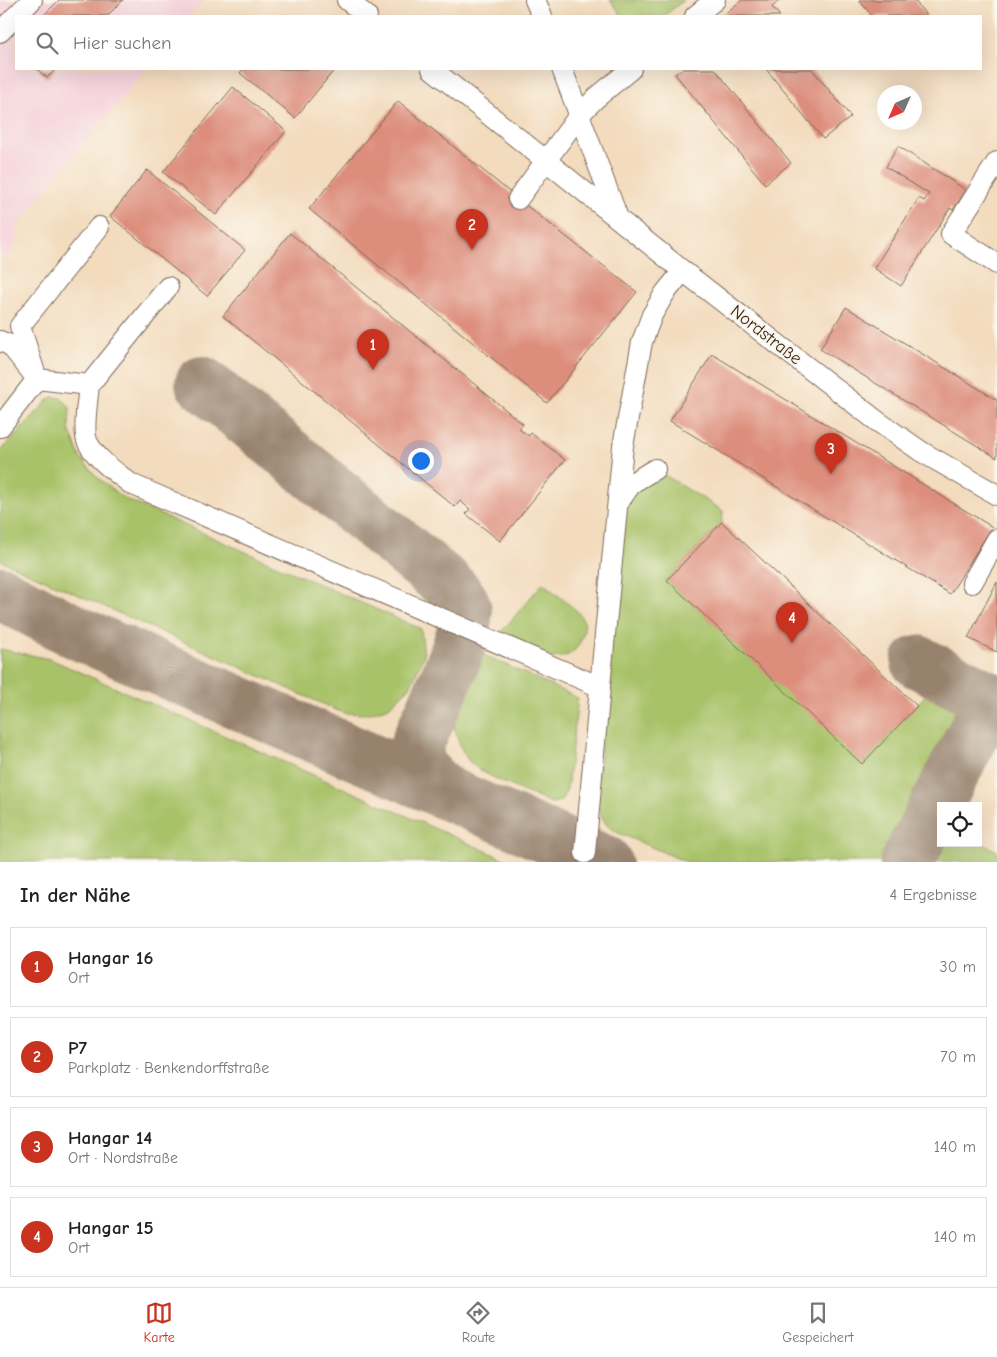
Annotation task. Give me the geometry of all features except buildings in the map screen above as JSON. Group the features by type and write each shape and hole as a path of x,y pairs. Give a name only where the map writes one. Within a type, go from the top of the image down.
{"street":[{"path":"17,15 32,0"},
{"path":"347,0 366,15"},
{"path":"536,0 542,15"},
{"path":"696,15 715,0"},
{"path":"0,32 15,17"},
{"name":"Nordstraße","path":"433,70 684,271 884,426 922,452 997,495"},
{"path":"562,70 618,218"},
{"path":"518,199 580,114 630,70"},
{"path":"997,162 952,234 997,264"},
{"path":"37,379 20,326 99,227"},
{"path":"585,853 623,446 642,342 652,315 665,293 684,271"},
{"path":"168,287 89,385 85,418 87,442 100,459 130,484 600,687"},
{"path":"3,339 37,379 89,385"},
{"path":"0,427 37,379"},
{"path":"618,503 632,483 655,469"},
{"path":"972,583 997,539"}],"shaded area":[{"path":"0,0 203,0 191,15 15,15 15,70 145,70 16,228 14,252 0,258"}],"green space":[{"path":"610,0 684,0 665,15 621,15"},
{"path":"51,397 62,398 70,408 69,429 80,457 97,477 123,498 421,629 424,655 410,687 389,707 367,714 343,713 0,560 0,452"},
{"path":"663,474 723,511 722,522 667,580 863,763 934,686 950,694 958,710 953,723 884,862 686,862 614,831 605,823 599,808 597,790 623,504 639,487"},
{"path":"543,583 577,611 585,623 584,632 578,646 574,651 562,657 544,657 530,652 505,640 502,631"},
{"path":"0,649 50,659 511,862 0,862"},
{"path":"480,653 578,698 567,789 561,801 551,803 495,778 475,766 463,752 455,729 455,711"},
{"path":"937,823 937,847 982,847 982,843 997,851 997,862 917,862"}],"taxiway":[{"path":"202,383 446,583 460,599 465,611 465,623 461,639 455,658 417,744 416,752 424,772 446,793"},
{"path":"0,593 80,634 605,862"},
{"path":"918,662 997,702"},
{"path":"907,862 981,719 993,710 997,710"}],"place":[{"name":"P7","path":"472,250"},
{"name":"Hangar 16","path":"373,370"},
{"name":"Hangar 14","path":"831,474"},
{"name":"Hangar 15","path":"792,643"}]}
